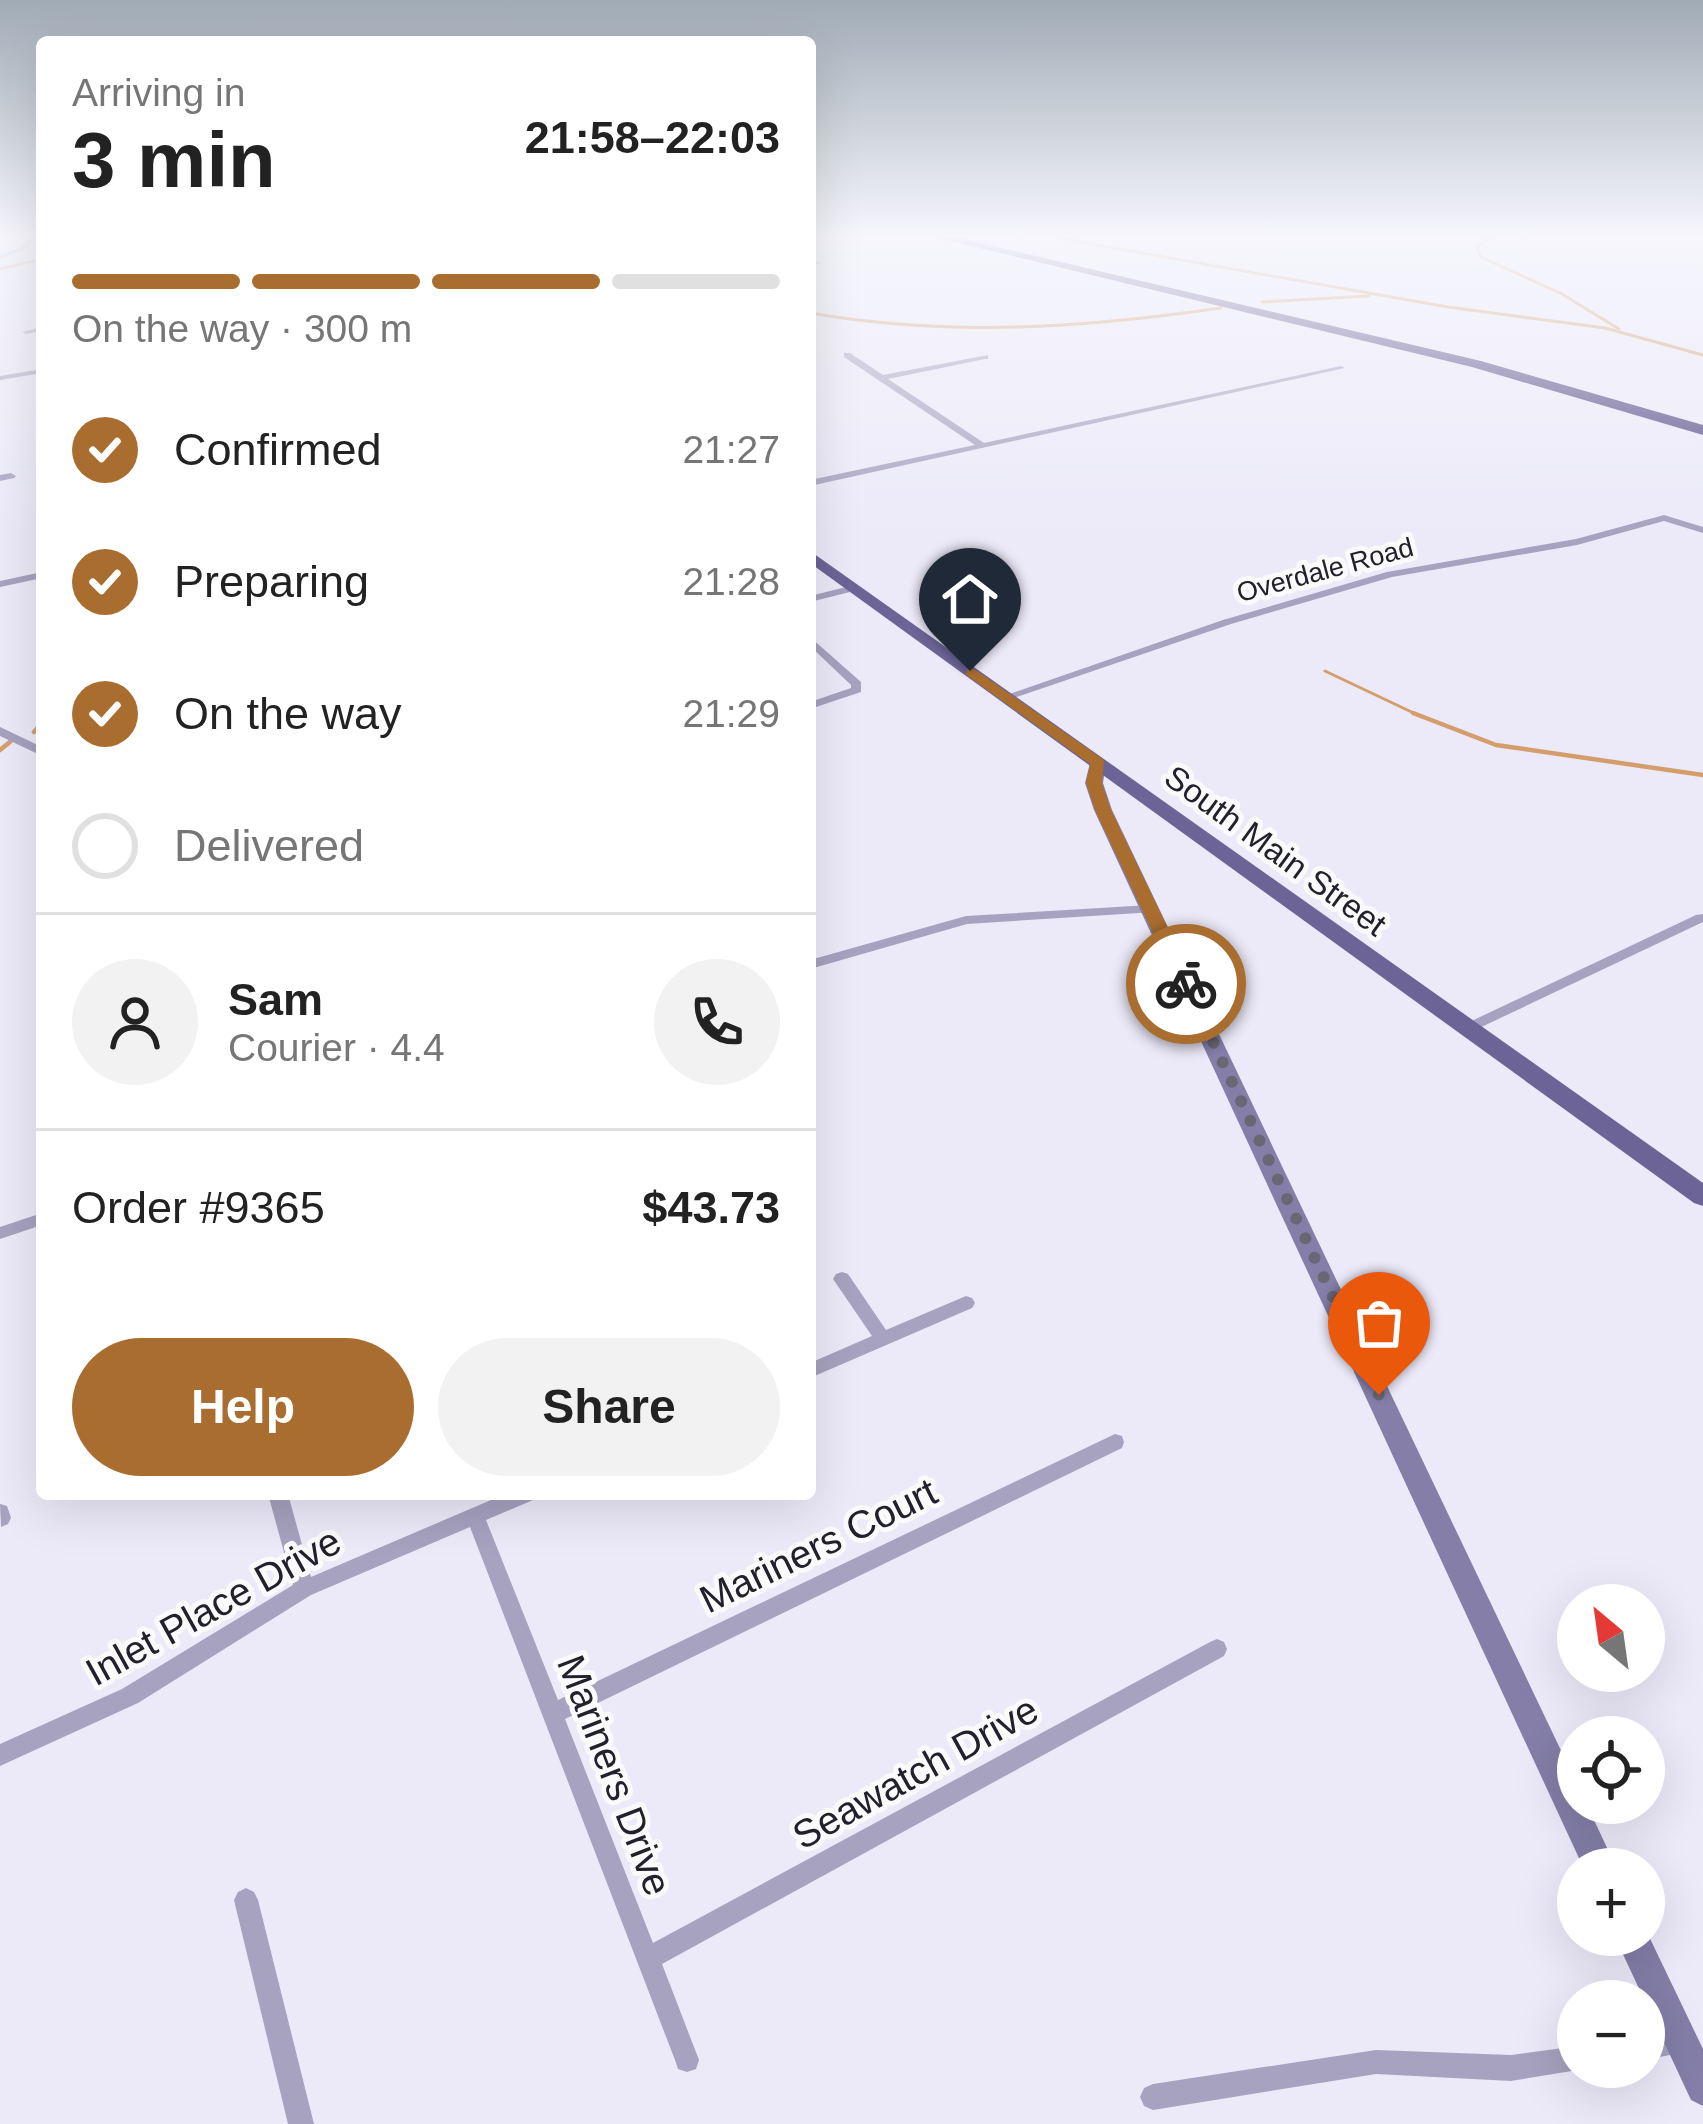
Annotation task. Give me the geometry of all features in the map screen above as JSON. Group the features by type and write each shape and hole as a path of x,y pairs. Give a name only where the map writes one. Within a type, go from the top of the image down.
{"highway":[{"path":"1363,337 1476,364 1703,430"},
{"path":"1400,337 1703,417"}],"main road":[{"name":"South Main Street","path":"816,560 1703,1196"}],"street":[{"path":"847,355 983,446"},
{"path":"881,378 985,357"},
{"path":"816,482 1341,368"},
{"path":"0,378 36,372"},
{"name":"Overdale Road","path":"1007,698 1309,596 1391,574 1577,542 1664,518 1703,530"},
{"path":"0,584 36,575"},
{"path":"816,598 854,588"},
{"path":"816,649 857,683 857,690 816,704"},
{"path":"0,731 36,749"},
{"path":"1098,763 1096,793 1590,1848"},
{"path":"816,963 967,920 1150,909"},
{"path":"1468,1028 1701,918"},
{"path":"0,1233 36,1221"},
{"path":"842,1279 883,1339"},
{"path":"816,1368 966,1303"},
{"name":"Mariners Court","path":"552,1714 1115,1442"},
{"path":"280,1500 304,1589"},
{"name":"Inlet Place Drive","path":"0,1755 130,1696 304,1589 512,1500"},
{"name":"Mariners Drive","path":"475,1516 687,2060"},
{"name":"Seawatch Drive","path":"647,1959 1217,1649"},
{"path":"246,1900 301,2124"},
{"path":"1641,1956 1703,2089"},
{"path":"1665,2045 1682,2042"},
{"path":"1153,2097 1376,2062 1511,2068 1557,2061"}],"waterway":[{"path":"1638,337 1703,355"},
{"path":"1325,671 1417,714"},
{"path":"1417,714 1496,745 1703,775"},
{"path":"0,750 10,742"}],"way so far":[{"path":"1186,984 1379,1395"}],"route":[{"path":"970,671 1098,763 1096,793 1186,984"}]}
